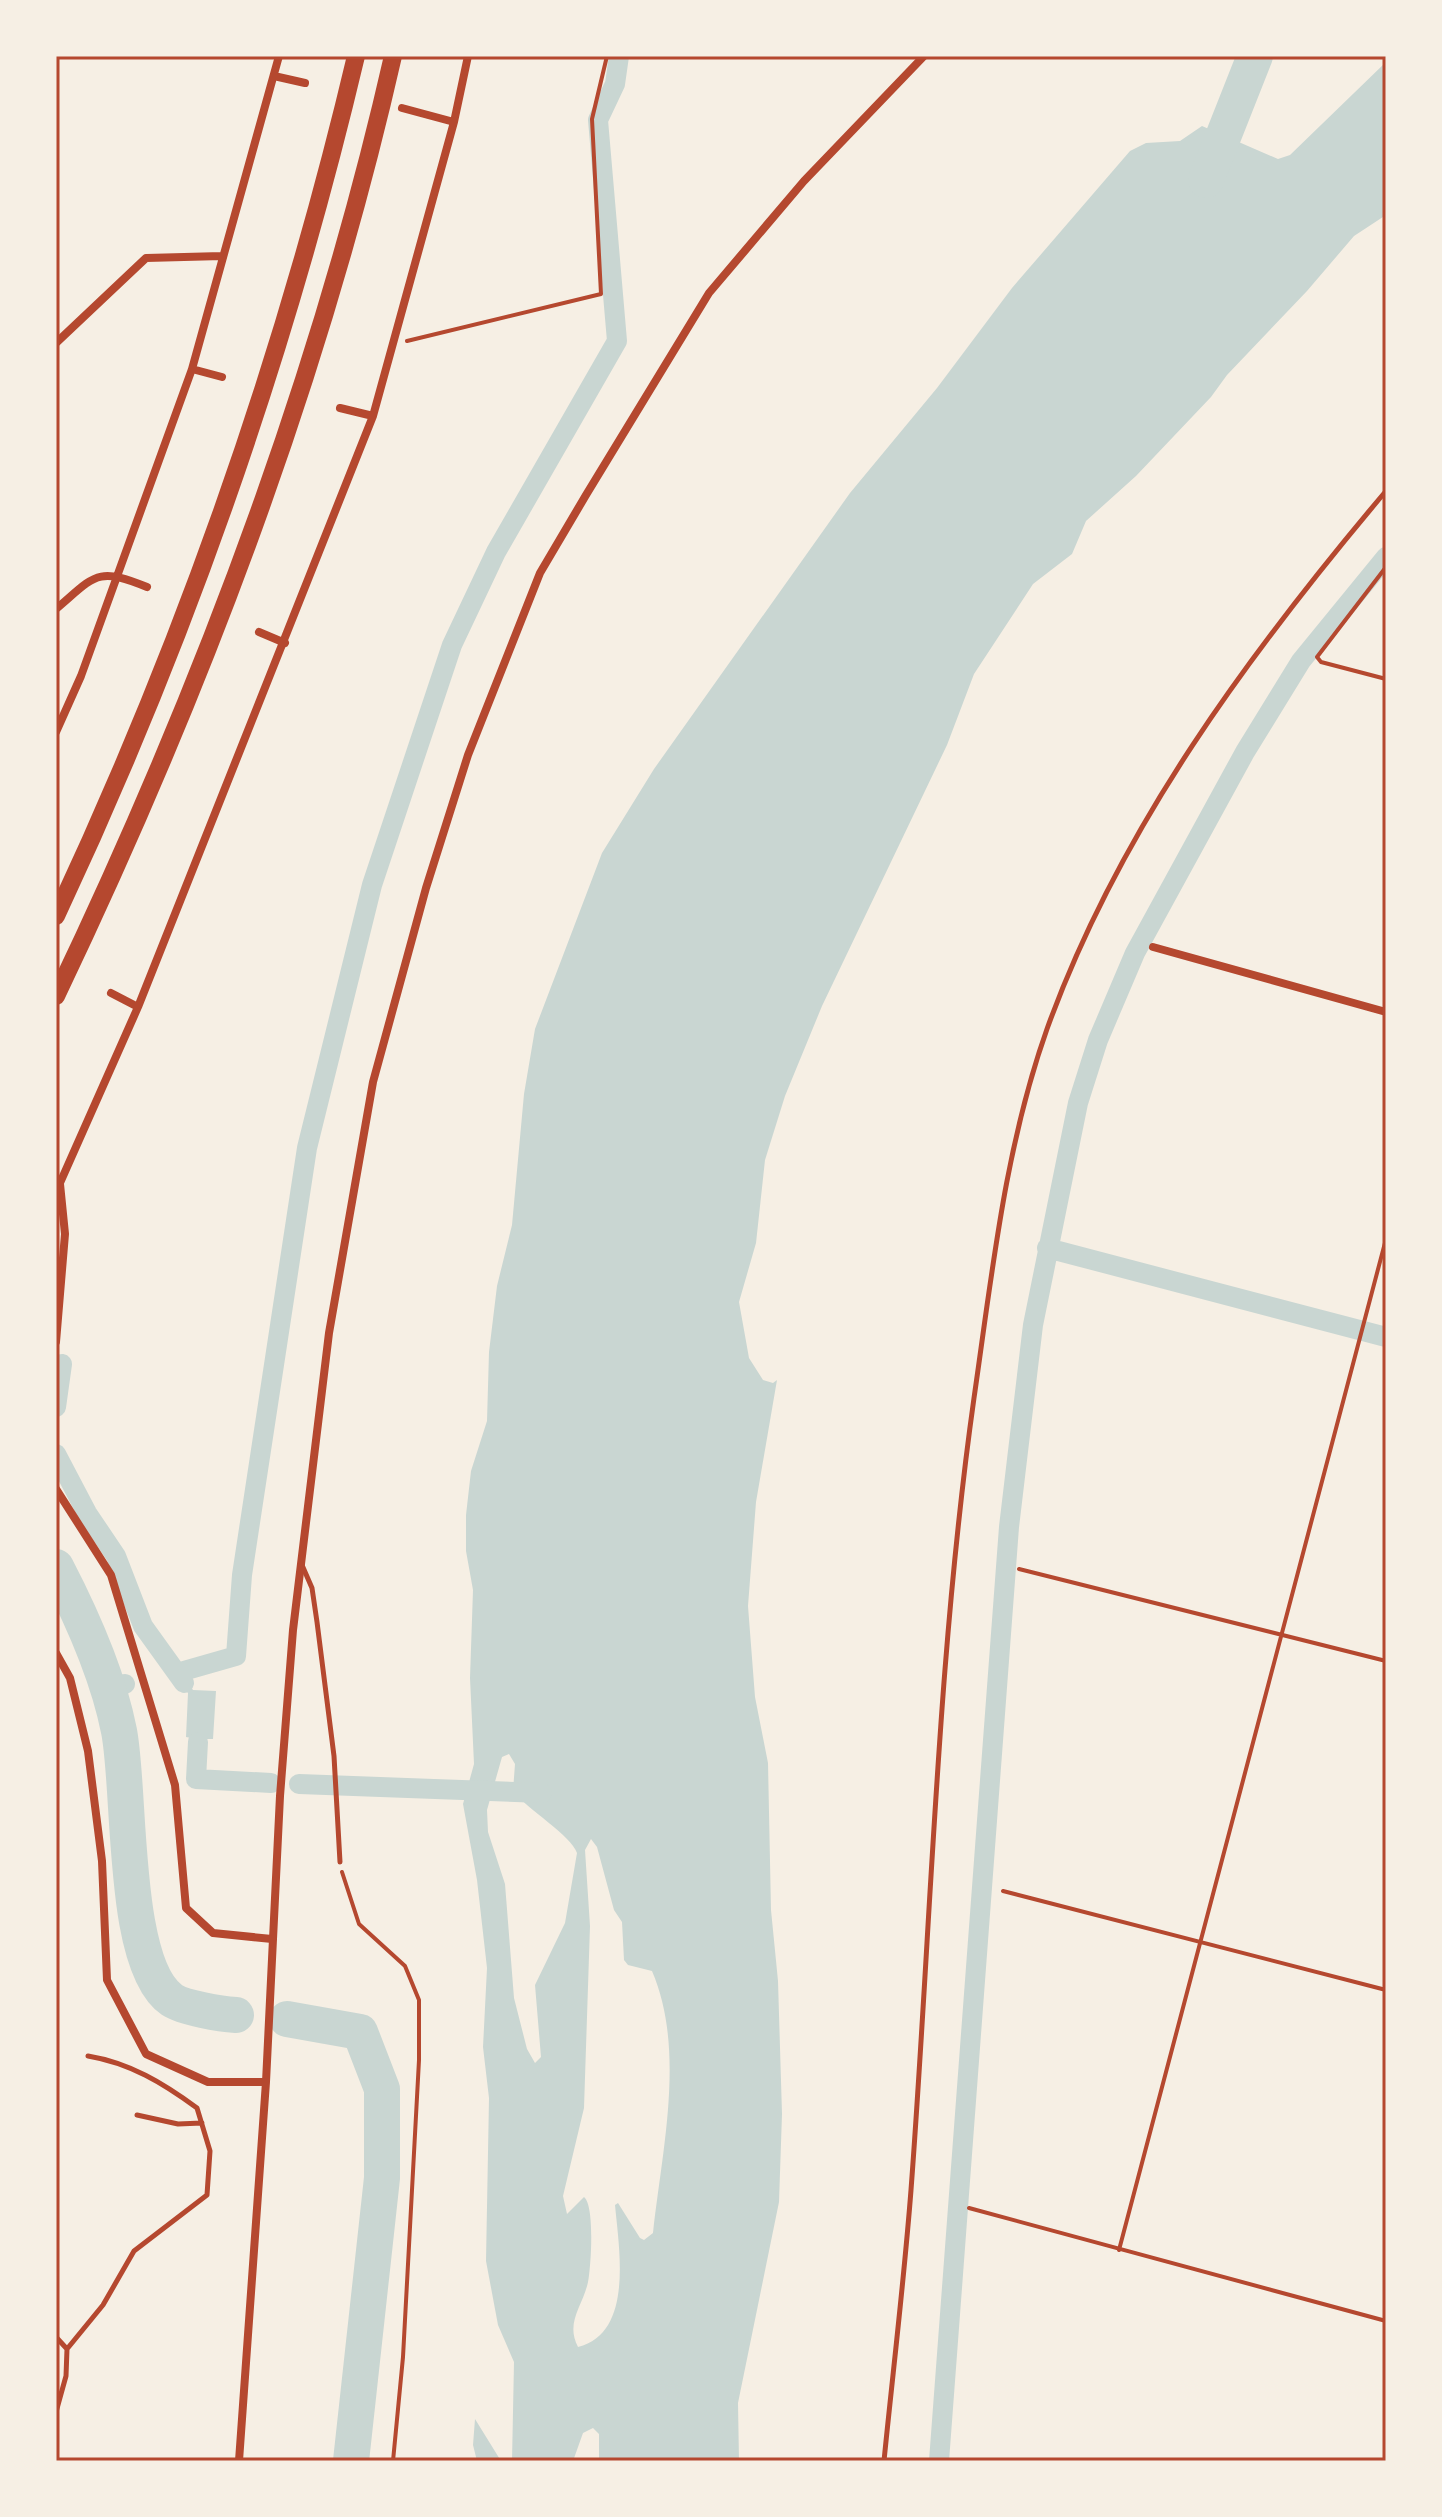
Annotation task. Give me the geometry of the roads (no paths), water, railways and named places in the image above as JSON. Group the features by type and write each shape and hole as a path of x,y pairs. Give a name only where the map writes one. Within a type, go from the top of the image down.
{"highway":[{"path":"56,916 142,721 199,577 301,265 356,56"},
{"path":"56,1013 231,592 288,428 336,272 393,56"},
{"path":"56,996 113,877"}],"street":[{"path":"56,732 118,575 192,369 279,56"},
{"path":"56,1342 65,1234 58,1188 138,1007 373,416 454,122 468,56"},
{"path":"239,2461 266,2082 280,1796 301,1564 329,1333 373,1082 426,888 468,755 540,573 709,293 804,181 924,56"},
{"path":"274,76 305,83"},
{"path":"402,108 454,122"},
{"path":"56,343 146,258 222,256"},
{"path":"192,369 222,377"},
{"path":"340,408 373,416"},
{"path":"56,609 95,576 118,575 147,587"},
{"path":"259,632 285,643"},
{"path":"1153,947 1386,1012"},
{"path":"111,993 138,1007"},
{"path":"56,1489 111,1575 175,1785 186,1908 213,1933 272,1939"},
{"path":"56,1653 70,1678 88,1751 102,1861 107,1980 146,2054 208,2082 266,2082"}],"lane":[{"path":"884,2461 911,2191 954,1537 998,1228 1028,1085 1081,948 1150,814 1295,599 1386,491"},
{"path":"301,1564 312,1588 334,1756 340,1862"},
{"path":"56,2412 66,2376 67,2349 103,2305 134,2251 207,2195 210,2151 197,2108 172,2089 117,2061 88,2056"},
{"path":"137,2115 178,2124 202,2123"},
{"path":"56,2337 67,2349"}],"waterway":[{"path":"180,1672 236,1656 242,1575 307,1148 372,885 452,645 496,552 617,341 598,120 615,84 619,56"},
{"path":"1206,180 1255,56"},
{"path":"939,2461 1009,1527 1033,1325 1078,1103 1098,1040 1135,953 1245,752 1301,661 1386,557"},
{"path":"1047,1248 1386,1337"},
{"path":"56,1407 62,1364"},
{"path":"56,1454 87,1513 116,1556 143,1626 184,1683"},
{"path":"56,1567 93,1647 119,1731 131,1875 144,1952 156,1981 172,2000 203,2010 236,2015"},
{"path":"108,1688 125,1684"},
{"path":"198,1742 196,1779 271,1783"},
{"path":"299,1784 542,1793"},
{"path":"287,2019 360,2032 382,2089 382,2178 351,2461"}]}
